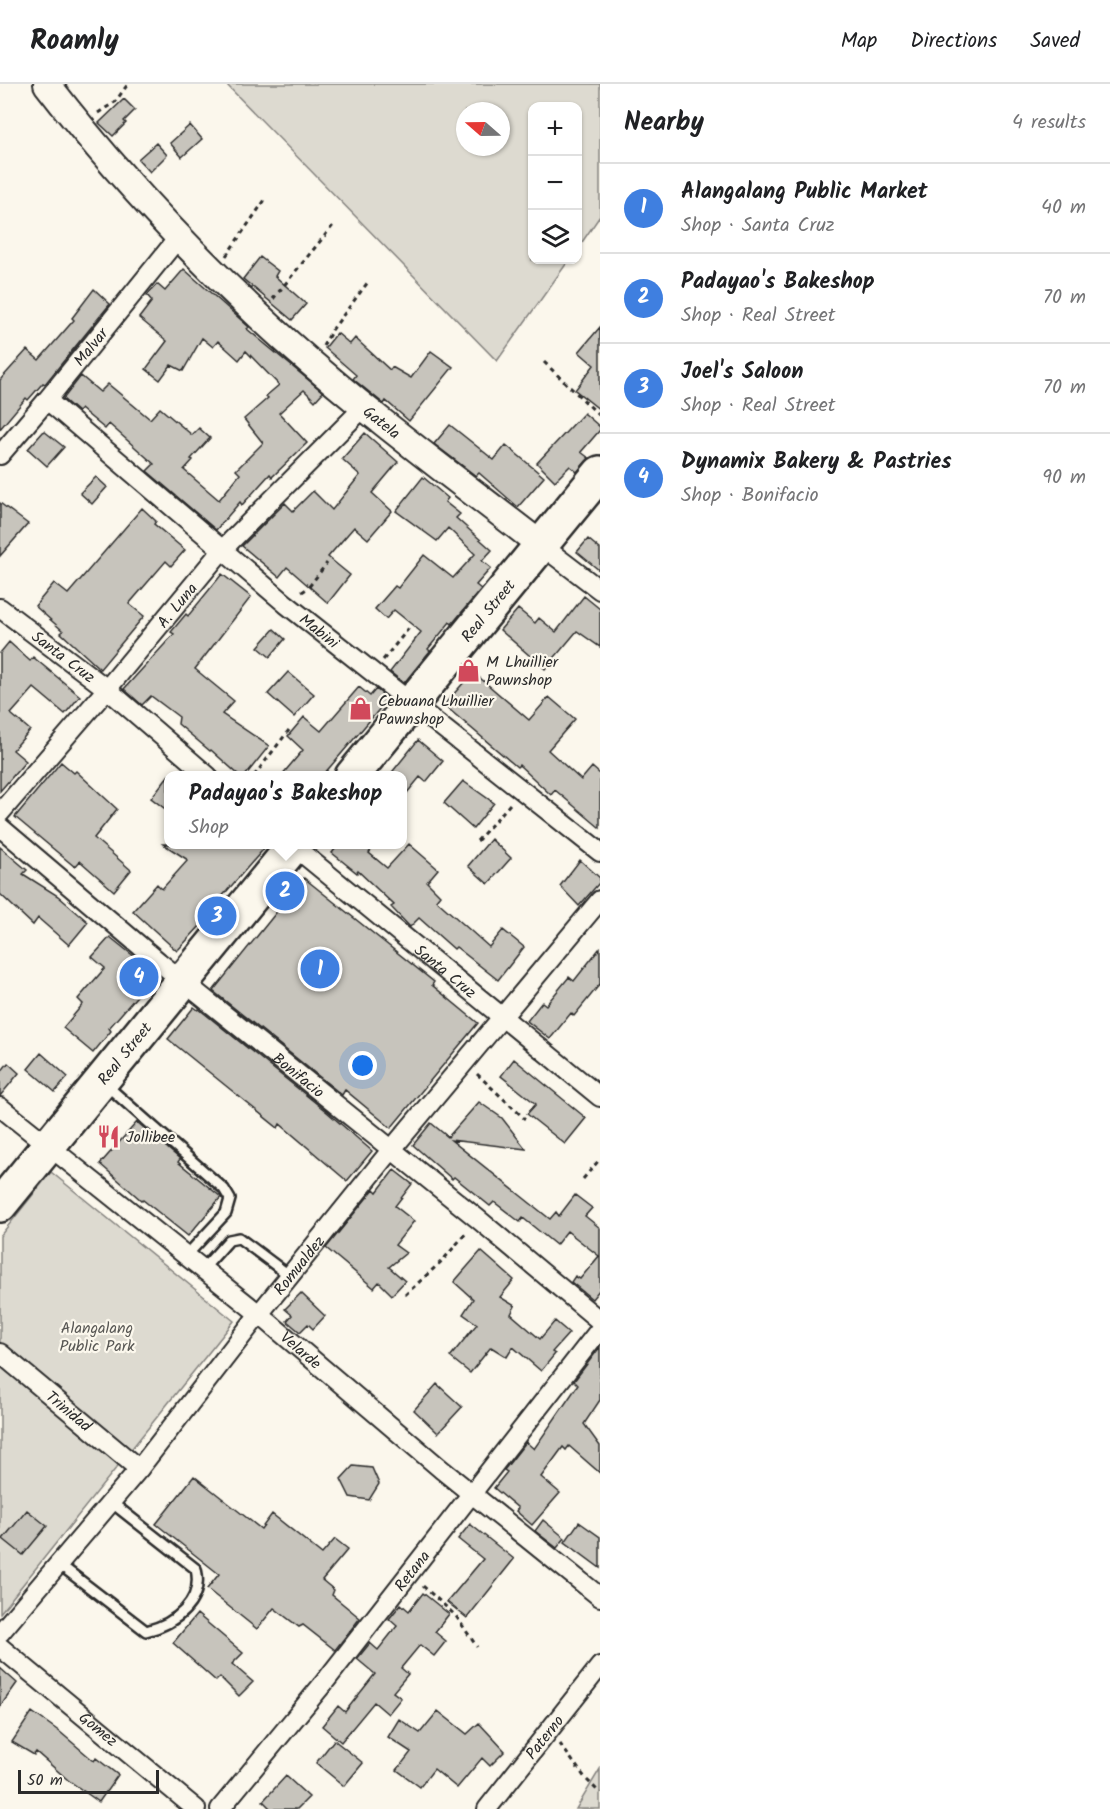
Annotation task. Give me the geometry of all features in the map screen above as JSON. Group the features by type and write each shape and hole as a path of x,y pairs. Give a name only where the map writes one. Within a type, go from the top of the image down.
{"highway":[{"name":"Real Street","path":"356,771 600,473"},
{"name":"Real Street","path":"0,1205 290,849"}],"street":[{"name":"Gatela","path":"47,84 79,125 178,238 259,316 364,407 600,590"},
{"name":"Malvar","path":"0,455 178,238"},
{"name":"Mabini","path":"47,400 285,604 600,852"},
{"name":"A. Luna","path":"0,813 222,550 364,407"},
{"name":"Santa Cruz","path":"0,608 107,689 201,771"},
{"name":"Bonifacio","path":"0,827 600,1321"},
{"name":"Santa Cruz","path":"298,849 600,1097"},
{"name":"Romualdez","path":"0,1633 139,1469 259,1314 392,1149 600,900"},
{"name":"Velarde","path":"0,1107 259,1314 600,1597"},
{"name":"Retana","path":"220,1809 327,1679 600,1329"},
{"name":"Trinidad","path":"0,1353 139,1469"},
{"name":"Gomez","path":"0,1647 196,1809"},
{"name":"Paterno","path":"487,1809 600,1666"}],"lane":[{"path":"101,1080 224,1189 230,1199 226,1213 186,1256"},
{"path":"203,1269 229,1240 238,1238 290,1276"},
{"path":"59,1564 146,1631 164,1627 186,1608 197,1592 196,1569 111,1502"}],"path":[{"path":"79,125 115,102 128,84"},
{"path":"214,272 267,197"},
{"path":"259,316 335,223"},
{"path":"313,363 332,330 368,282"},
{"path":"544,362 600,416"},
{"path":"285,604 308,588 327,563"},
{"path":"373,674 409,628"},
{"path":"258,771 289,730"},
{"path":"477,841 520,791"},
{"path":"465,1062 525,1119"},
{"path":"583,1179 600,1159"},
{"path":"405,1295 443,1260 478,1219"},
{"path":"408,1573 456,1616 477,1647"},
{"path":"549,1731 586,1779 600,1793"}],"green space":[{"path":"226,84 600,84 600,216 582,242 582,102 528,102 528,264 566,264 497,361"},
{"name":"Alangalang Public Park","path":"51,1172 234,1321 0,1613 0,1236"},
{"path":"600,1769 600,1809 576,1809"}],"building":[{"path":"124,99 135,110 113,136 99,123"},
{"path":"190,125 202,139 182,157 170,143"},
{"path":"156,143 167,155 150,172 138,159"},
{"path":"260,257 278,271 275,276 306,304 292,320 243,279"},
{"path":"184,269 249,327 247,329 323,392 315,401 304,390 279,413 307,443 272,477 270,474 242,505 240,502 216,530 147,471 154,464 109,424 105,429 81,409 78,412 63,399 81,376 100,392 108,384 150,419 160,408 192,435 199,428 210,438 184,470 219,500 240,474 236,470 263,443 244,419 279,385 246,351 239,360 218,341 213,347 202,338 183,371 171,365 160,380 146,369 167,341 139,318 152,301 147,295 157,284 165,291"},
{"path":"94,289 110,304 45,384 43,383 28,400 26,398 0,429 0,380 27,350 39,360 74,320 72,318"},
{"path":"600,327 600,410 575,390 594,365 579,352"},
{"path":"337,333 350,344 355,338 390,370 392,367 411,378 431,351 453,367 409,421 386,401 384,404 353,379 356,375 325,348"},
{"path":"584,413 600,427 600,430 581,452 589,458 577,472 570,466 555,481 537,463"},
{"path":"450,425 494,460 506,445 544,477 518,507 479,473 476,476 434,444"},
{"path":"44,431 64,447 47,466 28,449"},
{"path":"365,433 398,462 372,493 392,511 368,539 354,527 328,557 350,575 328,603 287,567 279,577 242,546 285,503 293,511 313,491 332,510 360,475 342,459"},
{"path":"96,477 107,487 92,504 80,493"},
{"path":"423,477 448,498 445,502 460,514 456,518 492,550 482,561 491,568 476,585 481,589 452,624 450,622 404,683 390,672 421,632 394,610 386,619 375,609 395,586 398,588 424,555 453,578 475,554 448,528 437,541 396,511"},
{"path":"0,503 28,524 0,556"},
{"path":"142,508 156,521 154,524 185,550 171,566 166,561 129,604 144,616 100,669 35,606 54,583 68,594"},
{"path":"588,539 600,549 600,571 577,552"},
{"path":"222,574 251,597 195,669 234,701 222,714 269,746 249,771 234,771 178,724 179,717 151,696 142,705 124,689 174,634 171,632 186,614 188,616"},
{"path":"584,596 600,609 600,647 577,631 545,669 500,630 518,609 535,623 539,618 556,632"},
{"path":"274,629 285,639 270,657 258,647"},
{"path":"9,642 30,661 33,657 80,696 65,714 34,688 11,714 30,730 13,750 26,761 0,791 0,653"},
{"path":"288,672 314,694 294,717 268,694"},
{"path":"473,672 529,720 549,697 575,719 548,750 581,780 592,767 600,774 600,828 555,790 551,795 519,765 517,767 444,705"},
{"path":"359,687 370,696 376,689 388,699 326,771 285,771 303,750 288,736 304,717 321,731"},
{"path":"418,740 443,761 426,782 420,777 407,793 407,771 393,771"},
{"path":"61,762 74,773 76,771 117,809 94,838 131,870 114,891 80,861 75,867 15,817"},
{"path":"164,781 164,808 151,798"},
{"path":"463,781 494,803 473,829 444,803"},
{"path":"491,839 511,858 488,884 468,866"},
{"path":"409,844 438,869 427,882 440,895 436,900 489,947 503,930 524,947 498,980 456,947 454,949 419,918 410,927 391,907 394,905 358,871 357,873 332,853 335,849 372,849 369,853 387,868 407,849"},
{"path":"0,847 27,870 23,874 58,896 88,922 69,945 38,918 33,925 0,894"},
{"path":"171,849 264,849 177,951 133,911 157,884 162,889 188,860"},
{"path":"580,860 600,878 600,882 579,906 560,886"},
{"path":"304,878 434,982 432,985 478,1023 391,1128 345,1090 342,1095 213,991"},
{"path":"110,937 156,974 109,1028 111,1031 93,1053 63,1028 83,1004 78,999 105,968 92,957"},
{"path":"600,948 600,984 574,1016 571,1013 550,1039 527,1021 542,1002 546,1005 569,977 574,981"},
{"path":"194,1007 327,1112 372,1151 347,1181 280,1124 278,1128 168,1039"},
{"path":"41,1053 68,1077 55,1092 28,1069"},
{"path":"514,1059 586,1118 565,1144 527,1114 536,1104 501,1076"},
{"path":"8,1063 19,1073 0,1096 0,1073"},
{"path":"479,1102 502,1118 526,1149 451,1140 550,1219 556,1212 559,1216 575,1195 592,1208 585,1216 600,1228 600,1289 592,1299 571,1282 575,1276 580,1279 599,1256 567,1231 556,1245 523,1218 520,1222 494,1202 490,1206 454,1177 452,1179 413,1145 431,1123 448,1137"},
{"path":"137,1122 180,1159 178,1162 221,1197 188,1236 142,1201 100,1164"},
{"path":"394,1170 412,1184 395,1206 414,1221 395,1245 406,1253 389,1267 405,1281 392,1295 379,1282 374,1288 326,1248 374,1189 377,1192"},
{"path":"481,1251 514,1280 500,1297 515,1306 511,1314 540,1339 555,1321 569,1333 552,1352 555,1354 541,1371 513,1347 507,1357 491,1347 470,1373 450,1357 477,1324 463,1314 473,1299 454,1282"},
{"path":"301,1293 325,1316 313,1329 308,1324 300,1332 287,1321 292,1315 285,1309"},
{"path":"600,1347 600,1400 584,1424 600,1446 600,1473 569,1446 566,1450 563,1447 541,1477 560,1493 532,1525 516,1511 518,1508 494,1488 507,1472 504,1470 526,1442 534,1449 578,1385 574,1381"},
{"path":"437,1384 462,1407 438,1433 414,1410"},
{"path":"353,1466 372,1468 379,1484 369,1500 350,1497 341,1479"},
{"path":"194,1476 261,1529 272,1514 322,1554 335,1539 348,1549 322,1580 334,1590 332,1595 360,1618 335,1650 303,1625 299,1627 274,1608 257,1629 207,1589 219,1574 156,1524"},
{"path":"27,1510 47,1526 23,1555 3,1539"},
{"path":"543,1520 565,1538 557,1548 535,1531"},
{"path":"579,1522 600,1537 600,1568 565,1542"},
{"path":"470,1524 514,1559 467,1618 447,1602 483,1559 458,1539"},
{"path":"423,1593 449,1614 435,1632 446,1641 434,1656 420,1645 401,1668 408,1674 393,1692 401,1698 388,1714 374,1702 341,1742 322,1726 338,1706 345,1712 375,1674 357,1659 370,1643 378,1650 397,1626 389,1619 401,1604 409,1611"},
{"path":"197,1614 243,1653 232,1664 253,1682 239,1696 220,1677 216,1681 173,1643"},
{"path":"0,1668 17,1683 0,1707"},
{"path":"438,1711 467,1734 479,1723 505,1751 490,1766 482,1758 457,1788 434,1769 420,1787 397,1770 411,1752 388,1737 399,1719 420,1733"},
{"path":"32,1712 94,1761 96,1758 118,1775 99,1802 68,1780 36,1752 34,1755 12,1742"},
{"path":"334,1740 363,1763 344,1786 316,1763"},
{"path":"286,1776 309,1797 297,1809 271,1809 263,1801"}],"place":[{"name":"M Lhuillier Pawnshop","path":"468,670"},
{"name":"Cebuana Lhuillier Pawnshop","path":"360,709"},
{"name":"Padayao's Bakeshop","path":"285,891"},
{"name":"Joel's Saloon","path":"217,916"},
{"name":"Alangalang Public Market","path":"320,969"},
{"name":"Dynamix Bakery & Pastries","path":"139,977"},
{"name":"Jollibee","path":"108,1136"}]}
